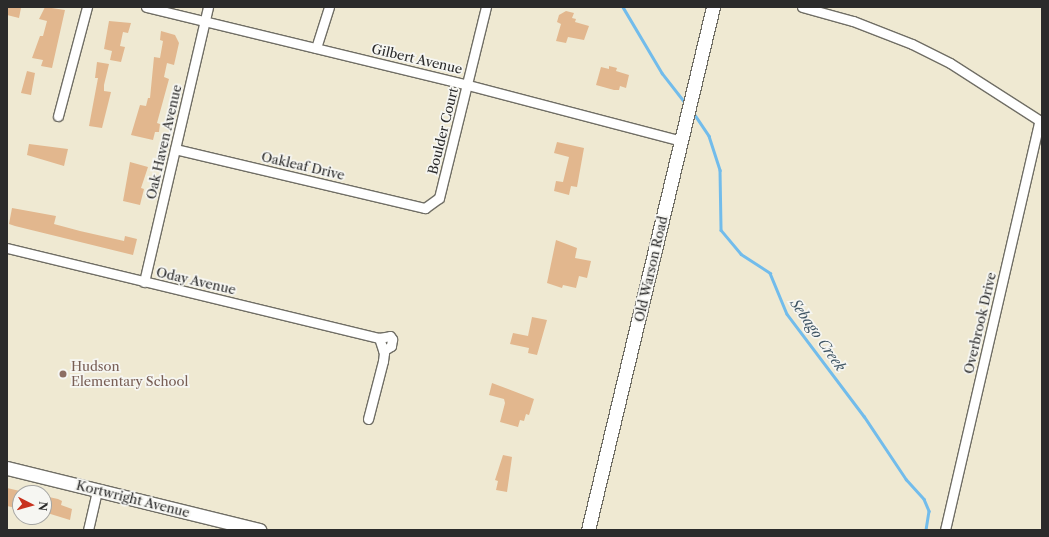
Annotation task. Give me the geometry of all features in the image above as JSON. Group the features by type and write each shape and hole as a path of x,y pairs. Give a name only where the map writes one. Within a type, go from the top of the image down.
{"street":[{"path":"58,116 87,7"},
{"name":"Gilbert Avenue","path":"146,7 468,85 681,141"},
{"name":"Oak Haven Avenue","path":"144,282 208,7"},
{"path":"316,48 329,7"},
{"name":"Boulder Court","path":"425,208 439,198 486,7"},
{"name":"Old Warson Road","path":"588,530 714,7"},
{"name":"Overbrook Drive","path":"802,7 853,21 912,44 950,63 1040,122 945,530"},
{"name":"Oakleaf Drive","path":"175,150 425,208"},
{"name":"Oday Avenue","path":"7,248 379,338 383,351 368,419"},
{"name":"Kortwright Avenue","path":"7,468 260,530"},
{"path":"88,530 98,491"}],"building":[{"path":"7,7 21,8 19,18 7,15"},
{"path":"45,7 65,10 52,68 41,66 43,60 32,58 40,36 43,36 47,21 39,19"},
{"path":"566,11 574,13 572,18 576,19 575,22 589,26 584,40 568,37 566,43 556,41 561,24 557,22 559,15"},
{"path":"109,21 131,23 128,33 123,32 120,46 125,47 121,62 110,60 112,51 104,49"},
{"path":"161,31 175,35 179,43 174,65 167,63 164,77 169,79 157,123 160,124 159,132 155,132 153,140 131,135 140,105 146,106 148,98 150,98 154,57 160,58 163,41 160,40"},
{"path":"97,62 109,64 104,91 111,92 102,128 89,126 98,78 95,78"},
{"path":"609,66 617,68 616,71 629,75 626,88 620,86 619,90 614,90 596,85 601,67 609,69"},
{"path":"27,71 35,73 31,95 21,93"},
{"path":"557,142 584,148 577,187 571,186 569,195 554,191 556,181 563,182 569,157 554,153"},
{"path":"29,144 68,149 64,166 27,155"},
{"path":"130,162 148,167 141,188 144,189 140,205 123,201"},
{"path":"12,208 56,216 54,224 80,231 124,241 125,236 137,239 133,255 9,224"},
{"path":"556,240 577,248 575,258 591,261 587,278 579,276 576,288 563,285 562,288 547,283"},
{"path":"532,317 547,320 537,355 528,353 529,348 510,344 513,333 528,336"},
{"path":"492,383 534,399 529,415 526,414 524,421 520,420 518,427 500,422 505,403 504,399 489,395"},
{"path":"503,455 512,457 507,492 496,490 498,481 495,480"},
{"path":"7,488 12,489 12,507 7,506"},
{"path":"52,498 62,501 61,505 72,509 70,520 52,514"}],"waterway":[{"name":"Sebago Creek","path":"623,7 662,73 685,102"},
{"name":"Sebago Creek","path":"693,112 709,136 720,170 721,230 741,254 770,273 787,314 864,416 906,479 924,499 929,511 926,530"}],"place":[{"name":"Hudson Elementary School","path":"63,374"}]}
